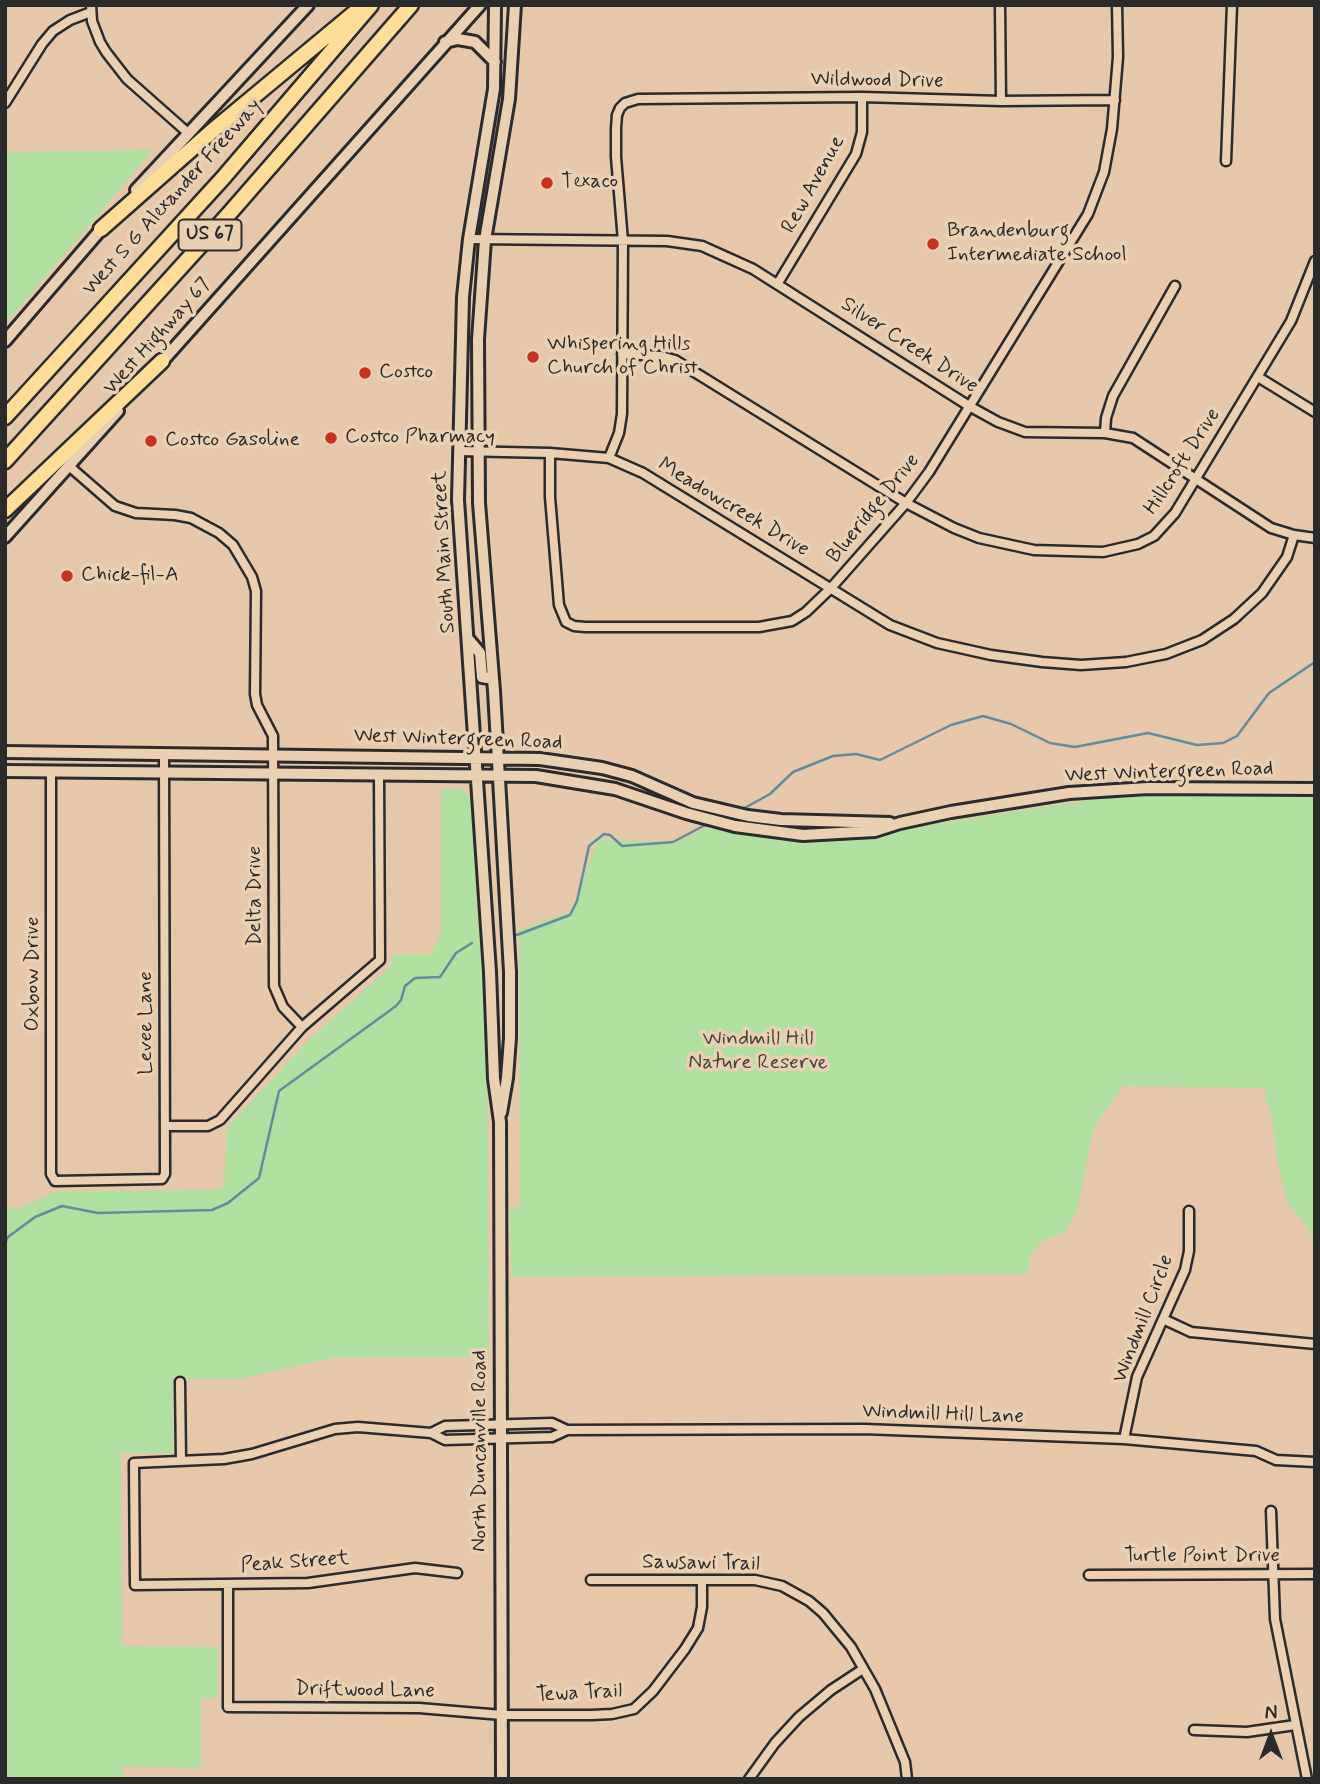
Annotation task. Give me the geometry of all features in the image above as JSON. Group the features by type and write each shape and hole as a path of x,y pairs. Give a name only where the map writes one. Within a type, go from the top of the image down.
{"highway":[{"path":"101,229 362,5"},
{"name":"West S G Alexander Freeway","path":"5,417 223,178 372,5"},
{"name":"US 67","path":"5,461 228,215 411,5"},
{"path":"5,510 162,361"}],"main road":[{"path":"5,341 101,229 308,5"},
{"path":"468,18 473,5"},
{"name":"West Highway 67","path":"5,537 480,5"},
{"name":"South Main Street","path":"491,972 458,500 463,297 469,239 493,98 495,5"},
{"name":"South Main Street","path":"510,972 493,679 479,503 478,339 485,240 509,99 515,5"},
{"path":"445,42 458,39 475,42 495,62"},
{"path":"493,98 509,99"},
{"path":"462,338 478,339"},
{"path":"465,588 485,587"},
{"path":"469,640 480,653 482,677 486,680 493,679"},
{"name":"West Wintergreen Road","path":"5,752 540,759 602,768 632,776 693,803 748,816 781,820 900,823"},
{"name":"West Wintergreen Road","path":"5,771 536,776 575,781 637,795 683,812 744,827 803,835 875,831 900,823 1069,793 1148,788 1315,789"},
{"path":"491,972 510,972"},
{"name":"North Duncanville Road","path":"491,972 494,1079 500,1122 502,1779"},
{"name":"North Duncanville Road","path":"500,1122 507,1078 510,972"}],"street":[{"path":"1000,5 1001,101"},
{"name":"Blueridge Drive","path":"550,453 550,497 559,605 566,622 574,626 759,627 792,621 806,611 831,588 906,503 929,472 1088,214 1104,172 1115,100 1117,5"},
{"path":"1226,161 1232,5"},
{"path":"5,103 42,44 53,32 91,9 100,42 127,79 188,133"},
{"name":"Wildwood Drive","path":"623,241 616,158 617,115 625,103 638,99 862,97 1001,101 1115,100"},
{"name":"Rew Avenue","path":"778,283 856,154 862,132 862,97"},
{"name":"Silver Creek Drive","path":"469,239 667,241 702,246 753,268 998,422 1025,432 1105,433 1133,438 1271,528 1315,538"},
{"path":"608,458 621,423 623,241"},
{"name":"Hillcroft Drive","path":"622,354 661,356 675,360 933,519 988,540 1034,550 1103,552 1138,544 1154,536 1175,513 1291,321 1315,261"},
{"path":"1105,433 1106,418 1113,396 1175,286"},
{"path":"1258,377 1315,412"},
{"name":"Meadowcreek Drive","path":"459,451 550,453 608,458 643,473 890,625 937,643 1020,660 1103,665 1166,654 1218,631 1249,607 1276,576 1294,535"},
{"name":"Delta Drive","path":"69,466 115,506 129,512 191,518 219,533 233,545 256,586 255,694 257,705 273,736 274,986 283,1007 302,1027"},
{"name":"Levee Lane","path":"52,1177 55,1181 162,1179 165,1174 164,754"},
{"name":"Oxbow Drive","path":"51,771 52,1177"},
{"path":"165,1126 208,1126 220,1120 302,1027 380,960 379,775"},
{"name":"Windmill Circle","path":"1124,1439 1137,1377 1185,1270 1189,1251 1189,1211"},
{"path":"1163,1319 1191,1332 1315,1344"},
{"path":"180,1382 181,1461"},
{"name":"Windmill Hill Lane","path":"431,1433 444,1426 500,1424 552,1423 568,1430"},
{"name":"Windmill Hill Lane","path":"135,1585 134,1463 224,1459 253,1454 335,1429 381,1428 431,1433 445,1440 552,1437 568,1430 864,1429 1124,1439 1256,1451 1276,1460 1315,1462"},
{"path":"1271,1511 1275,1619 1307,1779"},
{"name":"Peak Street","path":"135,1585 308,1583 415,1567 457,1573"},
{"name":"Turtle Point Drive","path":"1090,1575 1315,1574"},
{"name":"Sawsawi Trail","path":"591,1580 755,1580 782,1586 809,1601 823,1613 851,1647 875,1689 905,1762 907,1779"},
{"name":"Tewa Trail","path":"502,1715 592,1715 634,1709 653,1690 698,1628 702,1607 702,1580"},
{"name":"Driftwood Lane","path":"228,1585 228,1707 419,1708 502,1715"},
{"path":"749,1779 775,1743 799,1717 831,1690 863,1669"},
{"path":"1194,1730 1247,1731 1295,1725"}],"green space":[{"path":"153,150 12,316 5,323 5,152"},
{"path":"441,789 462,789 472,799 479,942 487,944 489,1357 331,1358 240,1379 173,1379 173,1453 121,1453 122,1646 218,1647 218,1696 201,1698 201,1768 123,1766 124,1779 5,1779 5,1209 20,1208 58,1191 215,1190 224,1185 227,1127 309,1040 391,966 391,954 431,954 441,934"},
{"name":"Windmill Hill Nature Reserve","path":"1315,795 1315,1250 1309,1229 1287,1202 1278,1165 1271,1111 1265,1099 1266,1088 1123,1086 1095,1125 1078,1208 1066,1231 1041,1242 1030,1256 1028,1274 512,1277 509,1207 520,1207 519,930 572,911 598,839 676,843 724,819 799,832 864,835 1116,796"}],"waterway":[{"path":"741,810 770,794 793,772 833,756 856,754 880,760 951,725 983,716 1011,724 1050,743 1075,747 1148,733 1197,745 1223,743 1237,736 1269,693 1315,662"},
{"path":"514,936 570,915 577,901 589,846 604,834 610,835 622,846 673,842 709,823"},
{"path":"5,1243 8,1237 35,1217 62,1206 98,1213 212,1210 228,1203 259,1178 279,1091 396,1006 405,986 415,978 440,977 456,953 472,943"}],"place":[{"name":"Texaco","path":"547,183"},
{"name":"Brandenburg Intermediate School","path":"933,244"},
{"name":"Whispering Hills Church of Christ","path":"533,357"},
{"name":"Costco","path":"365,373"},
{"name":"Costco Pharmacy","path":"331,438"},
{"name":"Costco Gasoline","path":"151,441"},
{"name":"Chick-fil-A","path":"67,576"}]}
